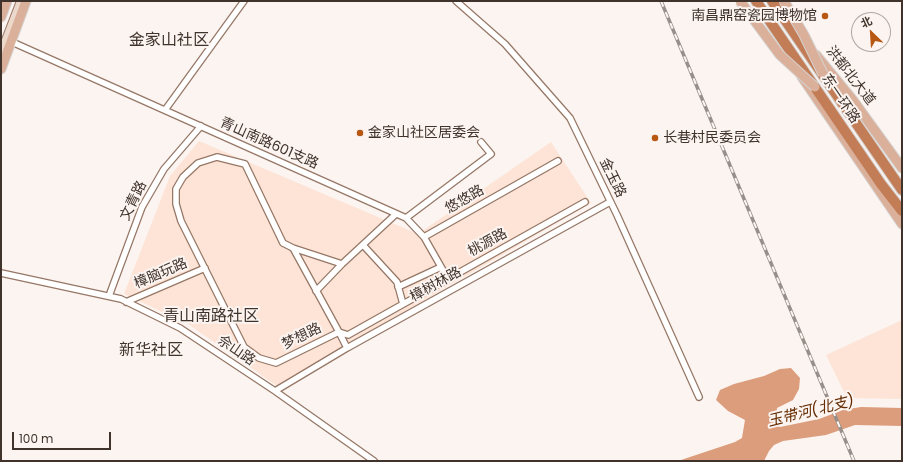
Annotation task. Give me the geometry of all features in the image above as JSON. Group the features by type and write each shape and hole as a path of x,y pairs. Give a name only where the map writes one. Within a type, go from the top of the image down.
{"highway":[{"name":"东一环路","path":"756,1 881,184 902,211"},
{"name":"东一环路","path":"772,1 902,190"}],"main road":[{"path":"1,17 7,1"},
{"path":"1,40 16,1"},
{"path":"1,53 21,1"},
{"path":"1,69 26,1"},
{"path":"740,1 780,55 815,87"},
{"path":"751,1 889,208 902,224"},
{"name":"洪都北大道","path":"777,1 806,42 852,99 902,168"},
{"path":"784,1 804,35 823,74"}],"street":[{"path":"165,110 244,1"},
{"name":"金玉路","path":"456,1 505,44 570,118 699,397"},
{"name":"青山南路601支路","path":"12,42 406,218"},
{"name":"文青路","path":"109,296 142,207 164,169 201,126"},
{"path":"448,279 424,237 406,218 491,154 481,142"},
{"name":"梦想路","path":"217,156 245,164 283,243 293,248 339,332 276,363 259,358 244,347 181,221 176,204 176,189 183,177 198,163 217,156"},
{"name":"悠悠路","path":"424,237 558,161"},
{"name":"桃源路","path":"339,332 348,335 585,202"},
{"name":"樟树林路","path":"275,390 347,348 610,202"},
{"path":"316,291 342,264 396,214"},
{"path":"363,245 397,282 403,304"},
{"path":"293,248 342,264"},
{"path":"398,287 441,267"},
{"name":"樟脑玩路","path":"126,302 205,268"},
{"name":"佘山路","path":"1,273 109,296 126,302 180,328 275,390 374,461"},
{"path":"339,332 347,348"}],"shaded area":[{"path":"199,141 418,234 551,142 591,203 277,386 188,324 124,294 170,176"},
{"path":"902,320 902,399 847,398 826,355"},
{"path":"791,368 800,378 799,389 793,400 777,408 776,425 780,427 819,419 843,410 861,407 902,408 902,426 855,425 826,435 783,441 774,445 764,461 678,461 735,442 742,438 745,420 728,411 716,400 720,390 734,384 764,376 780,369"}],"railway":[{"path":"661,1 854,461"}],"place":[{"name":"南昌鼎窑瓷园博物馆","path":"825,16"},
{"name":"金家山社区居委会","path":"360,133"},
{"name":"长巷村民委员会","path":"655,138"}],"district":[{"name":"金家山社区","path":"169,41"},
{"name":"青山南路社区","path":"211,317"},
{"name":"新华社区","path":"151,351"}],"water label":[{"name":"玉带河(北支)","path":"811,412"}]}
